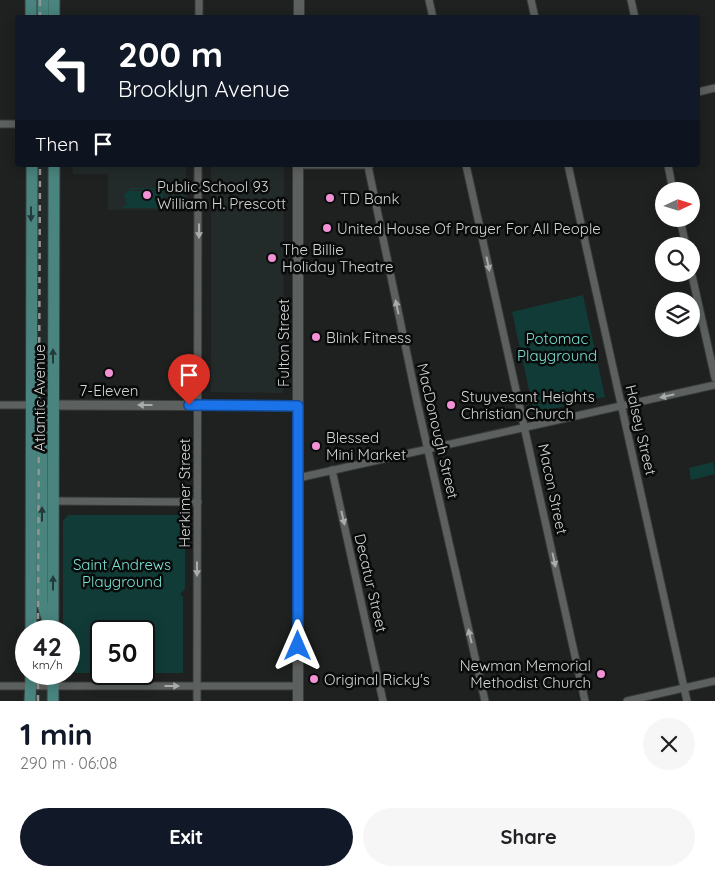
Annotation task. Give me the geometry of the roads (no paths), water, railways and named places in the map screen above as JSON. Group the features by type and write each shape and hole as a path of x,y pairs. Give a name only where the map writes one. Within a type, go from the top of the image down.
{"main road":[{"path":"31,0 31,15"},
{"path":"43,0 43,15"},
{"path":"54,0 54,15"},
{"path":"299,0 299,15"},
{"name":"Atlantic Avenue","path":"32,167 42,405 53,501 52,620"},
{"name":"Atlantic Avenue","path":"31,620 54,167"},
{"name":"Fulton Street","path":"298,167 298,701"},
{"path":"42,405 42,603 48,620"},
{"path":"30,686 30,701"},
{"path":"53,686 53,701"}],"street":[{"path":"198,15 199,0"},
{"path":"429,0 432,15"},
{"path":"531,0 534,15"},
{"path":"631,0 634,15"},
{"path":"700,92 715,88"},
{"path":"0,124 15,124"},
{"name":"Herkimer Street","path":"197,701 198,167"},
{"name":"MacDonough Street","path":"370,167 428,450 485,701"},
{"name":"Macon Street","path":"466,167 585,701"},
{"name":"Halsey Street","path":"568,167 688,701"},
{"path":"668,167 671,182"},
{"path":"693,282 715,378"},
{"path":"298,478 715,385"},
{"path":"0,405 298,406"},
{"name":"Decatur Street","path":"332,470 384,701"},
{"path":"53,501 198,502"},
{"path":"627,701 715,681"},
{"path":"0,686 298,686"}],"railway":[{"path":"40,0 40,15"},
{"path":"38,620 40,167"},
{"path":"38,685 38,701"}],"place":[{"name":"Public School 93 William H. Prescott","path":"147,195"},
{"name":"TD Bank","path":"330,198"},
{"name":"United House Of Prayer For All People","path":"327,228"},
{"name":"The Billie Holiday Theatre","path":"272,258"},
{"name":"Blink Fitness","path":"316,337"},
{"name":"7-Eleven","path":"109,373"},
{"name":"Stuyvesant Heights Christian Church","path":"451,405"},
{"name":"Blessed Mini Market","path":"316,446"},
{"name":"Newman Memorial Methodist Church","path":"601,674"},
{"name":"Original Ricky's","path":"314,679"}],"park label":[{"name":"Potomac Playground","path":"557,346"},
{"name":"Saint Andrews Playground","path":"122,572"}]}
